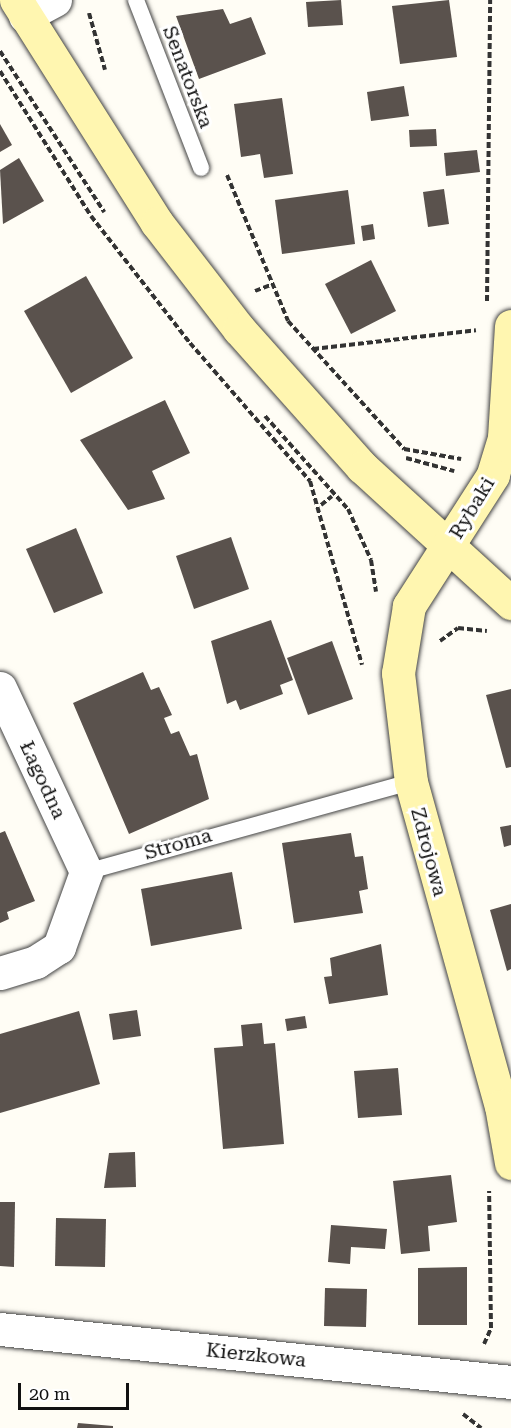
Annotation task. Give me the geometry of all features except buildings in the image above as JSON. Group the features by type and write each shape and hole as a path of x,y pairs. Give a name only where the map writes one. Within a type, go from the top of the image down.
{"street":[{"path":"55,0 21,8 158,223 232,321 355,460 448,548 511,603"},
{"name":"Rybaki","path":"448,548 493,475 504,438 499,327"},
{"name":"Zdrojowa","path":"448,548 409,606 400,641 399,713 411,782 501,1106 511,1163"},
{"name":"Łagodna","path":"0,688 86,872"},
{"path":"0,973 36,962 59,947 86,872"},
{"name":"Kierzkowa","path":"0,1329 511,1382"}],"lane":[{"name":"Senatorska","path":"136,0 201,168"},
{"name":"Stroma","path":"86,872 411,782"}],"path":[{"path":"487,305 490,0"},
{"path":"87,10 110,80"},
{"path":"0,71 91,216 190,343 310,481 364,673"},
{"path":"223,164 271,285 288,321 404,448 468,460"},
{"path":"250,293 271,285"},
{"path":"313,349 499,327"},
{"path":"480,1349 491,1328 488,1186"},
{"path":"455,1407 482,1428"}]}
